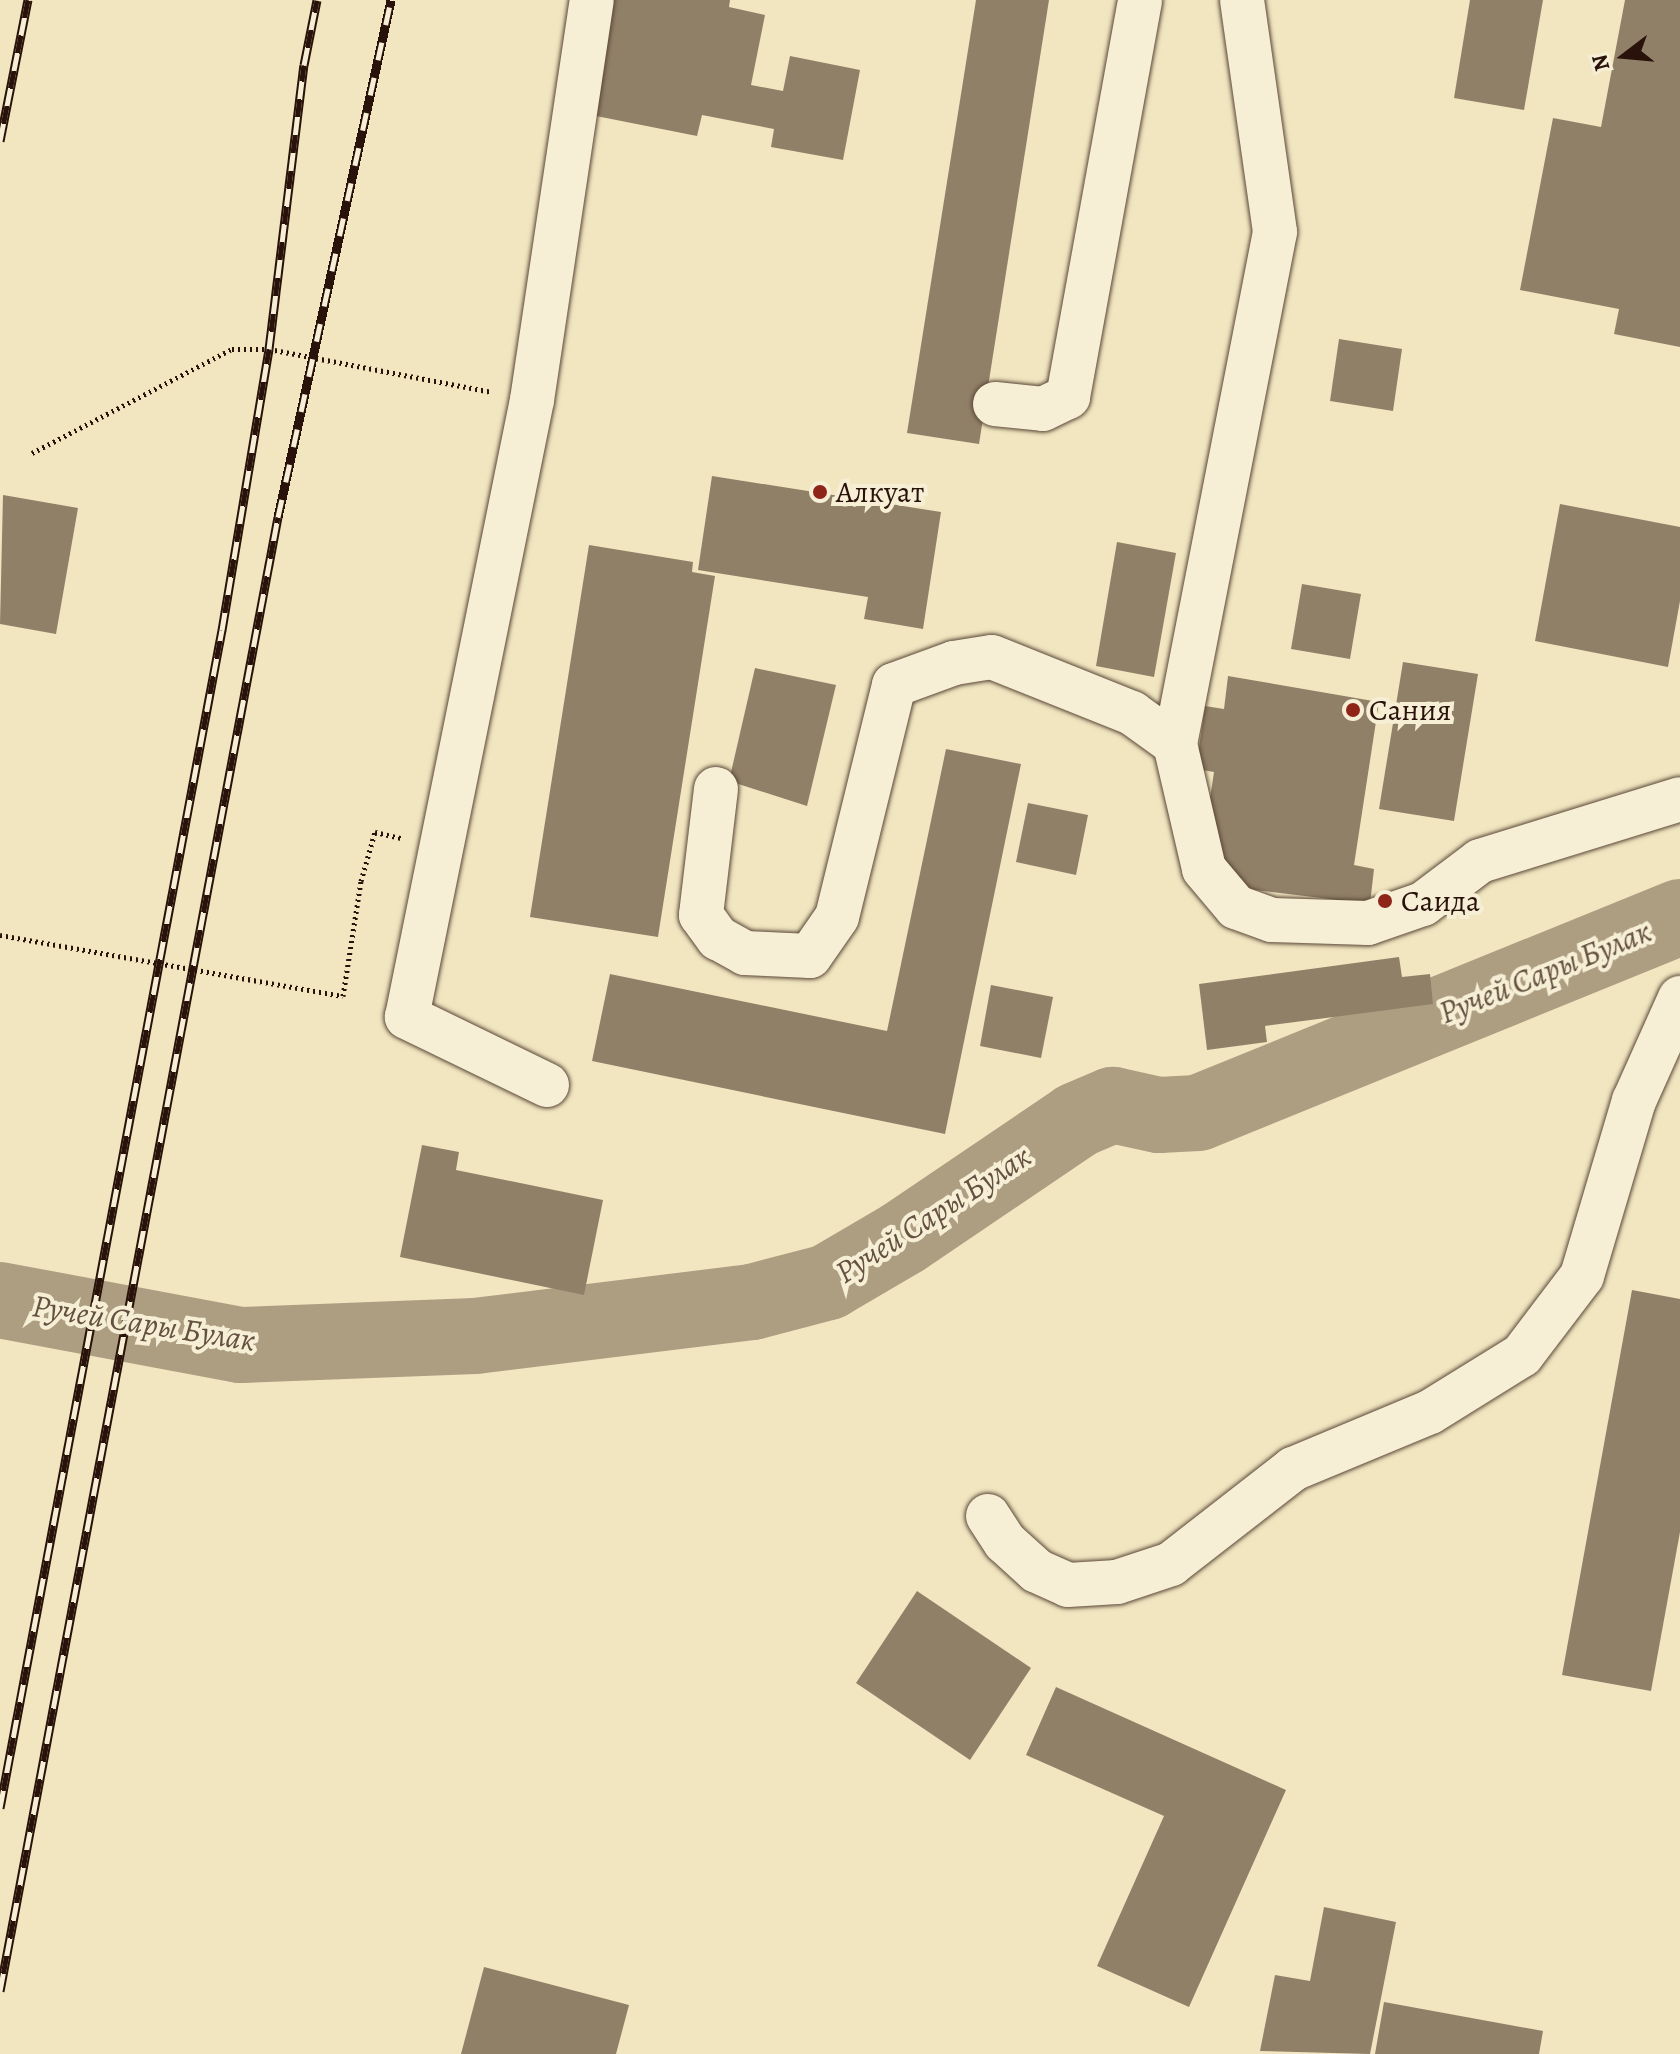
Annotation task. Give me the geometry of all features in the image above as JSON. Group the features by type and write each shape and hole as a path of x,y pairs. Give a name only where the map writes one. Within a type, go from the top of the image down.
{"lane":[{"path":"547,1085 407,1017 532,400 592,0"},
{"path":"995,404 1043,409 1068,397 1140,0"},
{"path":"1242,0 1275,232 1175,744 1204,869 1236,907 1272,920 1368,923 1423,904 1480,861 1680,799"},
{"path":"716,789 701,915 718,938 745,953 810,956 837,917 894,685 954,663 992,657 1132,713 1175,744"},
{"path":"988,1516 1005,1542 1037,1571 1068,1585 1117,1582 1171,1564 1293,1469 1430,1412 1522,1355 1560,1312 1582,1276 1634,1101 1680,998"}],"path":[{"path":"32,453 232,349 269,349 532,400"},
{"path":"0,935 343,996 361,881 375,832 441,847"}],"building":[{"path":"603,0 730,0 729,7 765,15 751,85 783,91 790,56 860,70 843,160 771,147 774,129 702,115 697,136 581,113"},
{"path":"976,0 1049,0 979,444 907,433"},
{"path":"1470,0 1543,0 1524,110 1454,98"},
{"path":"1625,0 1680,0 1680,347 1614,334 1619,309 1520,290 1553,118 1601,127"},
{"path":"1339,339 1402,349 1393,411 1330,401"},
{"path":"712,476 941,512 923,629 864,619 868,597 698,570"},
{"path":"3,495 78,508 56,634 0,624"},
{"path":"1560,504 1680,527 1680,601 1668,667 1535,641"},
{"path":"1117,542 1176,553 1154,677 1096,666"},
{"path":"589,545 693,562 692,572 715,576 658,937 530,917"},
{"path":"1302,584 1361,594 1350,659 1291,649"},
{"path":"1403,662 1478,674 1454,821 1379,809"},
{"path":"755,668 836,685 807,806 729,781"},
{"path":"1228,676 1379,702 1354,865 1374,869 1370,904 1247,889 1204,838 1214,772 1196,769 1205,706 1224,709"},
{"path":"946,749 1021,764 945,1134 592,1061 610,974 887,1031"},
{"path":"1028,803 1088,815 1076,875 1016,862"},
{"path":"1399,957 1402,977 1430,974 1433,1004 1265,1026 1267,1042 1207,1050 1199,984"},
{"path":"991,985 1053,997 1041,1058 980,1046"},
{"path":"422,1145 459,1152 456,1170 603,1200 584,1295 400,1257"},
{"path":"1632,1290 1680,1299 1680,1532 1651,1691 1562,1675"},
{"path":"917,1591 1031,1668 970,1760 856,1683"},
{"path":"1056,1687 1286,1790 1189,2007 1097,1966 1164,1816 1026,1755"},
{"path":"1324,1907 1396,1922 1370,2054 1260,2051 1275,1975 1310,1981"},
{"path":"484,1967 629,2005 616,2054 461,2054"},
{"path":"1384,2002 1543,2031 1539,2054 1375,2054"}],"waterway":[{"name":"Ручей Сары Булак","path":"0,1300 241,1345 475,1336 752,1302 828,1282 903,1238 1077,1120 1113,1105 1159,1115 1198,1113 1680,917"}],"railway":[{"path":"0,141 28,0"},
{"path":"0,1808 222,630 269,349 304,65 317,0"},
{"path":"0,1991 278,517 391,0"}],"place":[{"name":"Алкуат","path":"820,492"},
{"name":"Сания","path":"1353,710"},
{"name":"Саида","path":"1385,901"}]}
